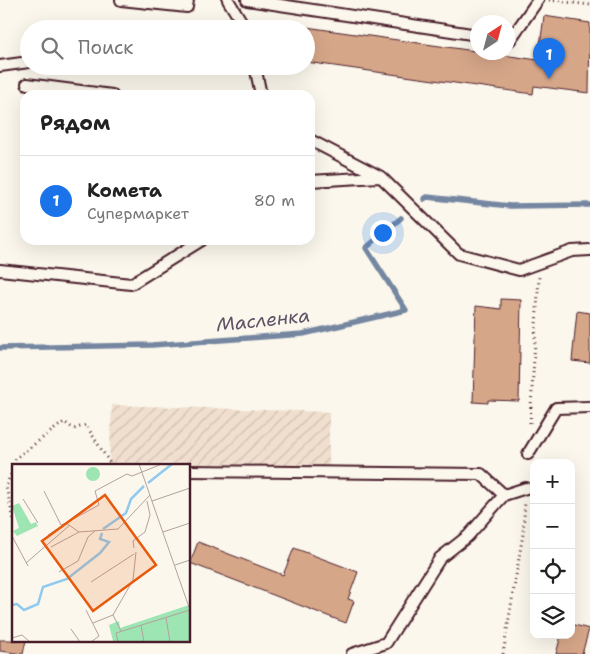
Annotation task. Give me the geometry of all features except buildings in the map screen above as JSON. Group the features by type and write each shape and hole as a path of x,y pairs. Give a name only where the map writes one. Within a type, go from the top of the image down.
{"lane":[{"path":"121,0 187,7 188,0"},
{"path":"228,0 240,20"},
{"path":"247,0 470,34"},
{"path":"515,33 538,0"},
{"path":"0,66 20,63"},
{"path":"256,75 260,90"},
{"path":"27,84 73,90"},
{"path":"315,143 381,177 459,254 519,270 572,251 590,250"},
{"path":"315,181 381,177"},
{"path":"0,270 131,284 194,245"},
{"path":"528,454 556,408 590,407"},
{"path":"190,471 481,474 504,494"},
{"path":"352,654 386,643 440,558 468,536 504,494 526,488"}],"path":[{"path":"546,0 590,5"},
{"path":"14,464 16,458 64,422 74,429 86,425 111,464"},
{"path":"12,470 6,487 12,512"}],"shaded area":[{"path":"112,405 329,412 329,466 109,463"}],"waterway":[{"name":"Масленка","path":"424,199 427,197 510,206 590,205"},
{"name":"Масленка","path":"0,348 152,345 303,334 406,310 366,248 401,218"}],"place":[{"name":"Комета","path":"549,79"}]}
